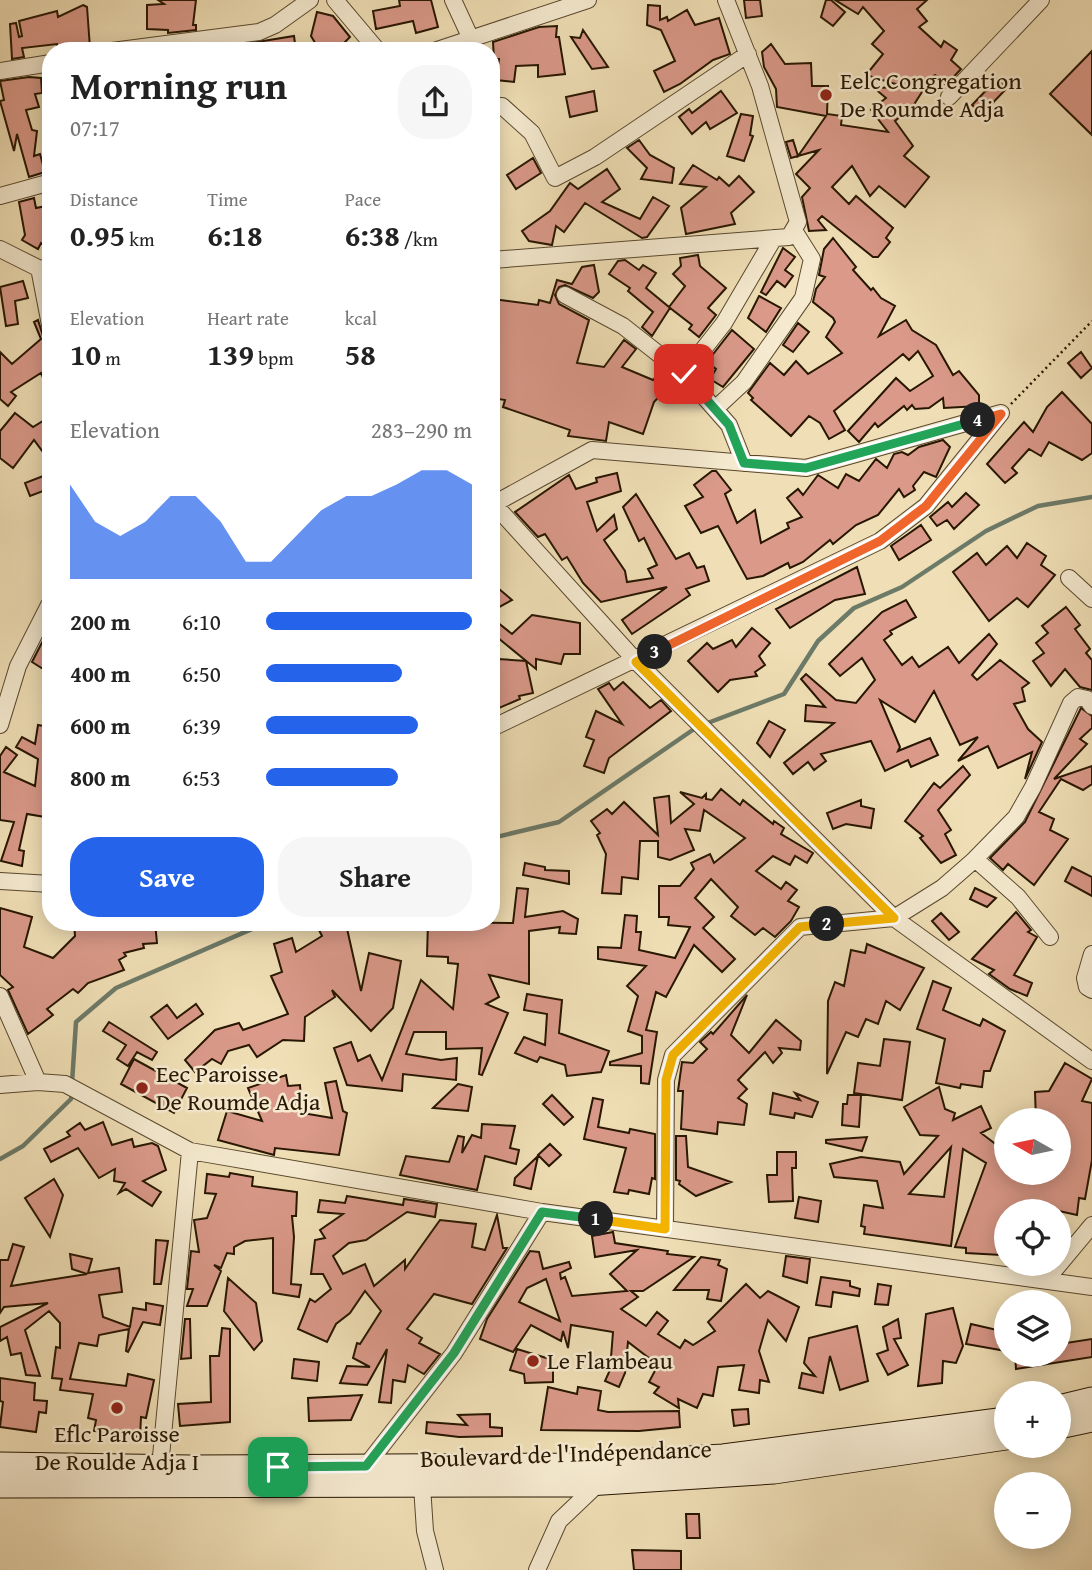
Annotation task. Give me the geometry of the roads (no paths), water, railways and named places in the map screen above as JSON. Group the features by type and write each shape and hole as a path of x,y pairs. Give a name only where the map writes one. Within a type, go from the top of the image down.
{"main road":[{"path":"1071,1404 1092,1399"},
{"path":"1071,1424 1092,1420"},
{"name":"Boulevard de l'Indépendance","path":"0,1464 160,1467 572,1465 723,1456 994,1421"},
{"name":"Boulevard de l'Indépendance","path":"0,1486 422,1486 599,1483 774,1472 994,1440"}],"street":[{"path":"182,42 260,32 275,25 310,0"},
{"path":"335,0 370,42"},
{"path":"453,0 471,39"},
{"path":"462,42 588,0"},
{"path":"500,259 789,237 795,232 798,222 760,86 726,0"},
{"path":"949,97 1041,0"},
{"path":"500,106 532,133 555,178 596,158 748,54"},
{"path":"0,71 42,64"},
{"path":"0,196 42,184"},
{"path":"715,409 744,382 803,298 812,259 795,232"},
{"path":"684,374 724,323 774,238"},
{"path":"0,249 42,270"},
{"path":"565,295 623,326 684,374 729,425 744,463"},
{"path":"500,500 592,450 806,468 1001,414 926,506 880,541 636,662 500,724"},
{"path":"500,513 636,662 894,918 1092,1061"},
{"path":"1069,579 1092,599"},
{"path":"0,725 18,666 42,620"},
{"path":"665,1229 666,1080 673,1055 800,927 894,918 942,888 1016,817 1071,703 1078,697 1087,699 1092,706"},
{"path":"975,859 1018,897 1050,937"},
{"path":"0,881 42,883"},
{"path":"1092,954 1085,978 1087,988 1092,990"},
{"path":"0,996 38,1082"},
{"path":"0,1085 38,1082 65,1084 190,1151 542,1212 1092,1287"},
{"path":"160,1467 190,1151"},
{"path":"366,1466 454,1353 542,1212"},
{"path":"1048,1279 1092,1225"},
{"path":"537,1570 559,1521 599,1483"},
{"path":"422,1486 425,1531 435,1570"}],"waterway":[{"path":"705,724 784,694 818,641 854,608 902,587 986,531 1038,506 1092,497"},
{"path":"500,836 559,822 697,727"},
{"path":"72,1083 76,1022 116,988 247,931"},
{"path":"0,1159 23,1146 71,1099 72,1092"}],"place":[{"name":"Eelc Congregation De Roumde Adja","path":"826,95"},
{"name":"Eec Paroisse De Roumde Adja","path":"142,1088"},
{"name":"Le Flambeau","path":"533,1361"},
{"name":"Eflc Paroisse De Roulde Adja I","path":"117,1408"}]}
